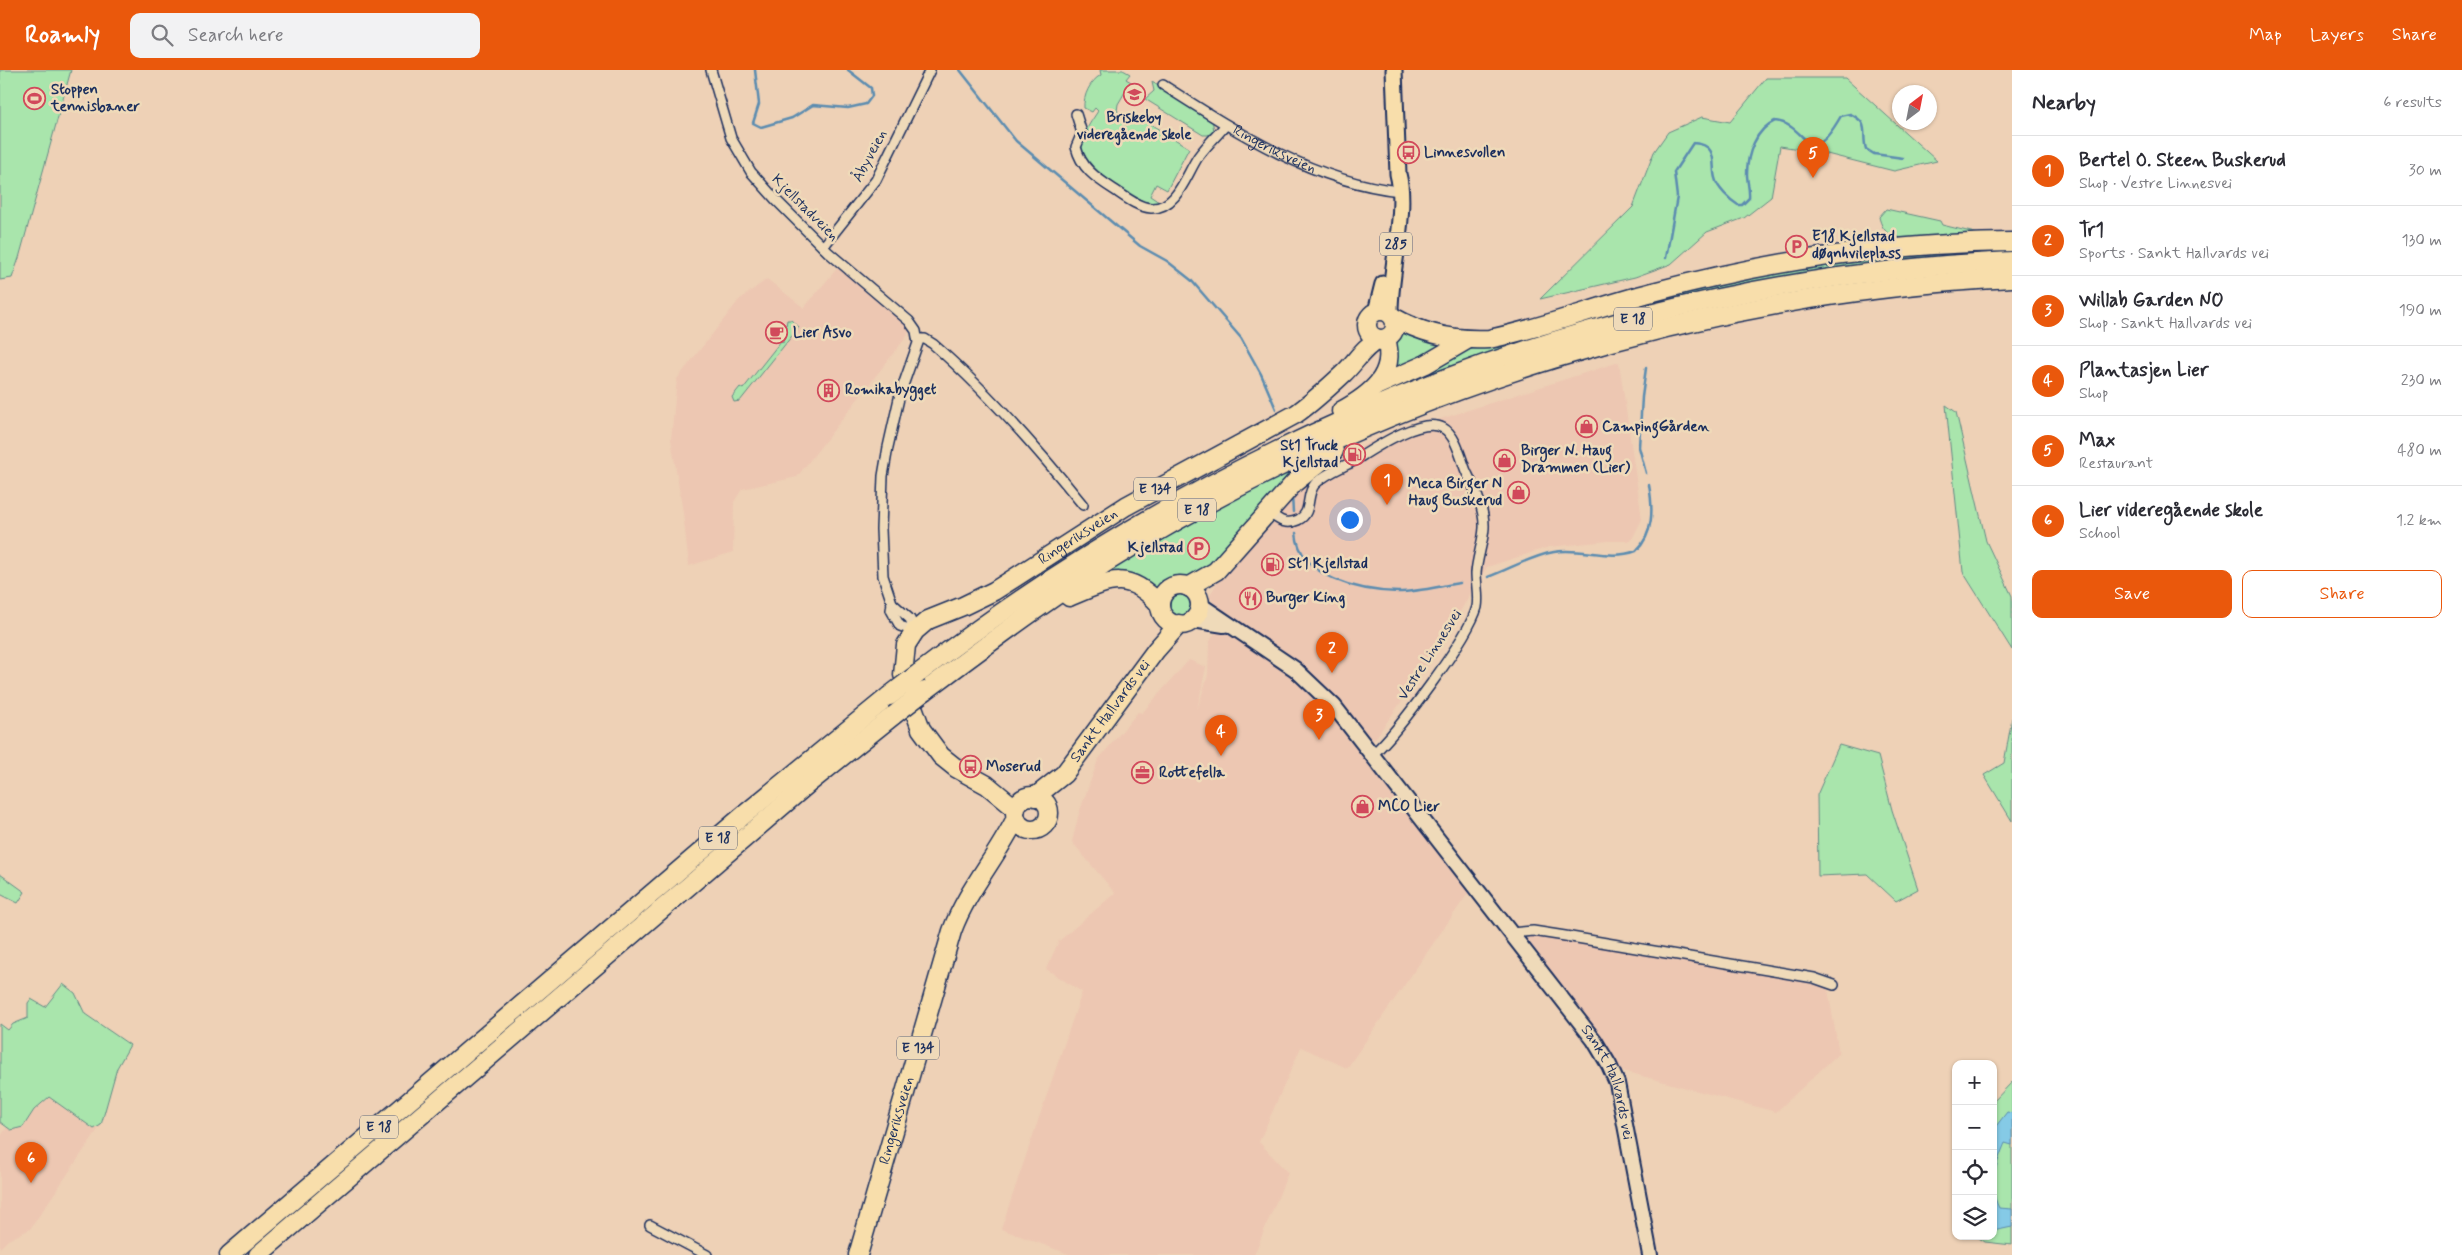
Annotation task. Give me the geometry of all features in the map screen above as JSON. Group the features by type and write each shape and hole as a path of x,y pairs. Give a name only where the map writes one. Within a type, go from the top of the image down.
{"highway":[{"name":"E 18","path":"1386,314 1435,335 1467,340 1504,336 1654,291 1791,263 1915,246 2012,242"},
{"name":"E 18","path":"555,989 752,809 889,696 911,674 1113,538 1214,481 1272,452 1350,416 1446,377 1538,346 1620,322 1729,297 1807,282 1930,267 2012,261"},
{"name":"E 18","path":"229,1255 925,691 1011,626 1108,561 1181,518 1264,474 1395,416 1527,367 1610,342 1699,320 1849,293 1926,284 2012,278"},
{"name":"E 134","path":"1386,314 1396,324 1394,331 1378,336 1368,321 1386,314"},
{"name":"E 18","path":"1375,386 1389,364 1389,352 1378,336"},
{"name":"Ringeriksveien","path":"858,1255 952,931 971,891 1024,810 1006,789 987,786 956,768 933,746 916,717 911,674 904,652 909,626 964,606 974,599 1000,587 1153,491 1285,421 1316,399 1378,336"},
{"name":"E 18","path":"1272,452 1293,433 1343,410 1375,386 1432,361 1467,340"},
{"name":"E 18","path":"1011,626 1029,622 1056,603 1086,590 1116,581 1137,584 1183,608 1268,512 1320,460 1340,447 1380,429 1395,416"},
{"name":"Sankt Hallvards vei","path":"1024,810 1064,774 1156,650 1183,608"},
{"name":"Sankt Hallvards vei","path":"1048,809 1062,784 1064,774"},
{"name":"E 134","path":"1043,801 1048,809 1048,819 1038,829 1024,810 1043,801"},
{"name":"E 18","path":"258,1255 534,1006"}],"main road":[{"name":"285","path":"1386,314 1383,286 1398,174 1394,70"},
{"name":"Sankt Hallvards vei","path":"1183,608 1228,626 1266,648 1303,676 1340,714 1594,1040 1609,1065 1620,1097 1650,1255"}],"street":[{"name":"Kjellstadveien","path":"711,70 720,106 738,153 761,184 823,247 909,321 916,331 918,338 925,339 933,344 997,406 1050,462 1083,505"},
{"name":"Åbyveien","path":"823,247 876,180 930,70"},
{"name":"Ringeriksveien","path":"1163,85 1226,125 1302,164 1351,181 1397,190"},
{"path":"1076,114 1082,133 1076,147 1084,164 1093,176 1140,205 1150,208 1160,207 1174,198 1198,156 1226,125"},
{"path":"909,626 892,603 884,582 882,561 884,476 894,419 918,338"},
{"name":"Vestre Linnesvei","path":"1268,512 1281,522 1293,522 1306,513 1313,487 1329,474 1376,446 1412,430 1423,426 1439,426 1446,430 1453,439 1484,520 1476,571 1477,606 1474,616 1461,638 1394,732 1373,754"},
{"path":"1511,933 1533,931 1565,936 1814,978 1834,985"},
{"path":"650,1225 706,1255"}],"shaded area":[{"path":"839,266 906,316 909,330 907,336 797,477 742,489 734,502 733,552 689,566 671,439 677,379 739,300 767,279 804,308"},
{"path":"1619,362 1642,519 1631,541 1608,541 1549,547 1487,567 1425,669 1374,740 1361,751 1451,870 1471,889 1347,1068 1301,1047 1259,1142 1288,1173 1254,1255 1071,1255 1001,1229 1082,992 1046,969 1059,941 1115,893 1072,842 1079,813 1098,760 1138,712 1142,713 1189,660 1206,667 1197,710 1208,675 1209,643 1224,617 1209,597 1223,572 1312,473 1372,441"},
{"path":"1522,930 1826,978 1839,1053 1776,1112 1616,1069 1509,933"},
{"path":"46,1072 101,1125 30,1229 8,1240 0,1248 0,1137"}],"green space":[{"path":"0,70 71,70 19,258 12,278 0,280"},
{"path":"1100,70 1123,70 1130,74 1126,79 1131,82 1118,104 1117,111 1130,119 1134,114 1189,148 1167,190 1156,184 1150,196 1159,202 1154,205 1146,203 1104,176 1086,157 1082,148 1084,134 1098,111 1095,108 1092,112 1084,108 1085,99 1088,89 1101,75"},
{"path":"1766,78 1845,78 1892,120 1892,130 1903,130 1937,161 1894,171 1819,152 1780,146 1771,197 1744,218 1707,232 1671,264 1635,277 1540,299 1633,207 1654,152 1668,132 1702,117 1730,122"},
{"path":"1152,82 1212,119 1214,131 1208,135 1203,135 1145,99 1154,91"},
{"path":"1886,209 1940,221 1942,225 1992,237 1926,240 1901,238 1889,234 1882,225 1879,217"},
{"path":"2012,245 2012,253 1952,257 1834,270 1717,291 1659,304 1601,319 1478,357 1434,372 1370,399 1453,351 1565,320 1799,266"},
{"path":"787,320 791,320 799,327 740,401 734,402 732,397 740,387 743,389 781,341 783,343"},
{"path":"1400,329 1452,342 1390,375 1394,342"},
{"path":"1946,405 1956,412 1986,541 2012,596 2012,650 1963,572"},
{"path":"1301,466 1217,559 1192,578 1172,581 1158,590 1109,578 1107,572 1216,509"},
{"path":"1180,593 1189,596 1192,605 1189,614 1180,617 1171,614 1168,605 1171,596"},
{"path":"2012,718 2012,821 1984,775 2004,763"},
{"path":"1839,745 1878,756 1892,810 1918,889 1896,901 1867,874 1818,876 1817,795"},
{"path":"0,874 25,892 18,903 0,894"},
{"path":"63,984 75,993 85,1014 130,1045 117,1068 101,1125 94,1129 49,1097 34,1110 23,1127 11,1130 0,1122 0,1024 8,1030 13,1024 28,1018 28,1003 31,999 45,1007"},
{"path":"2012,1082 2012,1245 1982,1240 1997,1240 1997,1098"}],"water":[{"path":"2007,1112 2012,1113 2012,1145 2005,1143 1997,1164 1997,1150 1997,1125"},
{"path":"1997,1203 1999,1208 2012,1209 2012,1227 1997,1230"}],"waterway":[{"path":"755,70 759,104 753,123 761,127 792,118 813,105 848,108 866,104 872,96 871,88 848,70"},
{"path":"960,70 1016,141 1140,246 1167,261 1191,280 1241,338 1261,374 1276,409"},
{"path":"1666,258 1677,197 1674,172 1693,143 1702,144 1711,151 1716,182 1724,193 1738,205 1742,205 1749,198 1747,166 1754,143 1763,130 1775,121 1786,124 1808,142 1814,144 1821,142 1830,133 1841,116 1850,114 1857,117 1863,125 1866,149 1874,154 1903,158"},
{"path":"1646,368 1639,447 1646,473"},
{"path":"1488,577 1554,552 1575,551 1616,555 1636,551 1646,537 1651,520 1649,485"},
{"path":"1292,496 1293,512"},
{"path":"1296,533 1300,549 1308,561 1320,572 1351,585 1367,589 1406,592 1460,583"}],"place":[{"name":"Briskeby videregående skole","path":"1134,95"},
{"name":"Stoppen tennisbaner","path":"35,99"},
{"name":"Linnesvollen","path":"1408,153"},
{"name":"Max","path":"1813,178"},
{"name":"E18 Kjellstad døgnhvileplass","path":"1796,246"},
{"name":"Lier Asvo","path":"777,333"},
{"name":"Romikabygget","path":"829,390"},
{"name":"CampingGården","path":"1586,427"},
{"name":"St1 Truck Kjellstad","path":"1354,455"},
{"name":"Birger N. Haug Drammen (Lier)","path":"1505,460"},
{"name":"Meca Birger N Haug Buskerud","path":"1518,493"},
{"name":"Bertel O. Steen Buskerud","path":"1387,505"},
{"name":"Kjellstad","path":"1199,548"},
{"name":"St1 Kjellstad","path":"1272,564"},
{"name":"Burger King","path":"1250,598"},
{"name":"Tr1","path":"1332,673"},
{"name":"Willab Garden NO","path":"1319,740"},
{"name":"Plantasjen Lier","path":"1221,756"},
{"name":"Moserud","path":"970,767"},
{"name":"Rottefella","path":"1143,773"},
{"name":"MCO Lier","path":"1362,807"},
{"name":"Lier videregående skole","path":"31,1183"}]}
